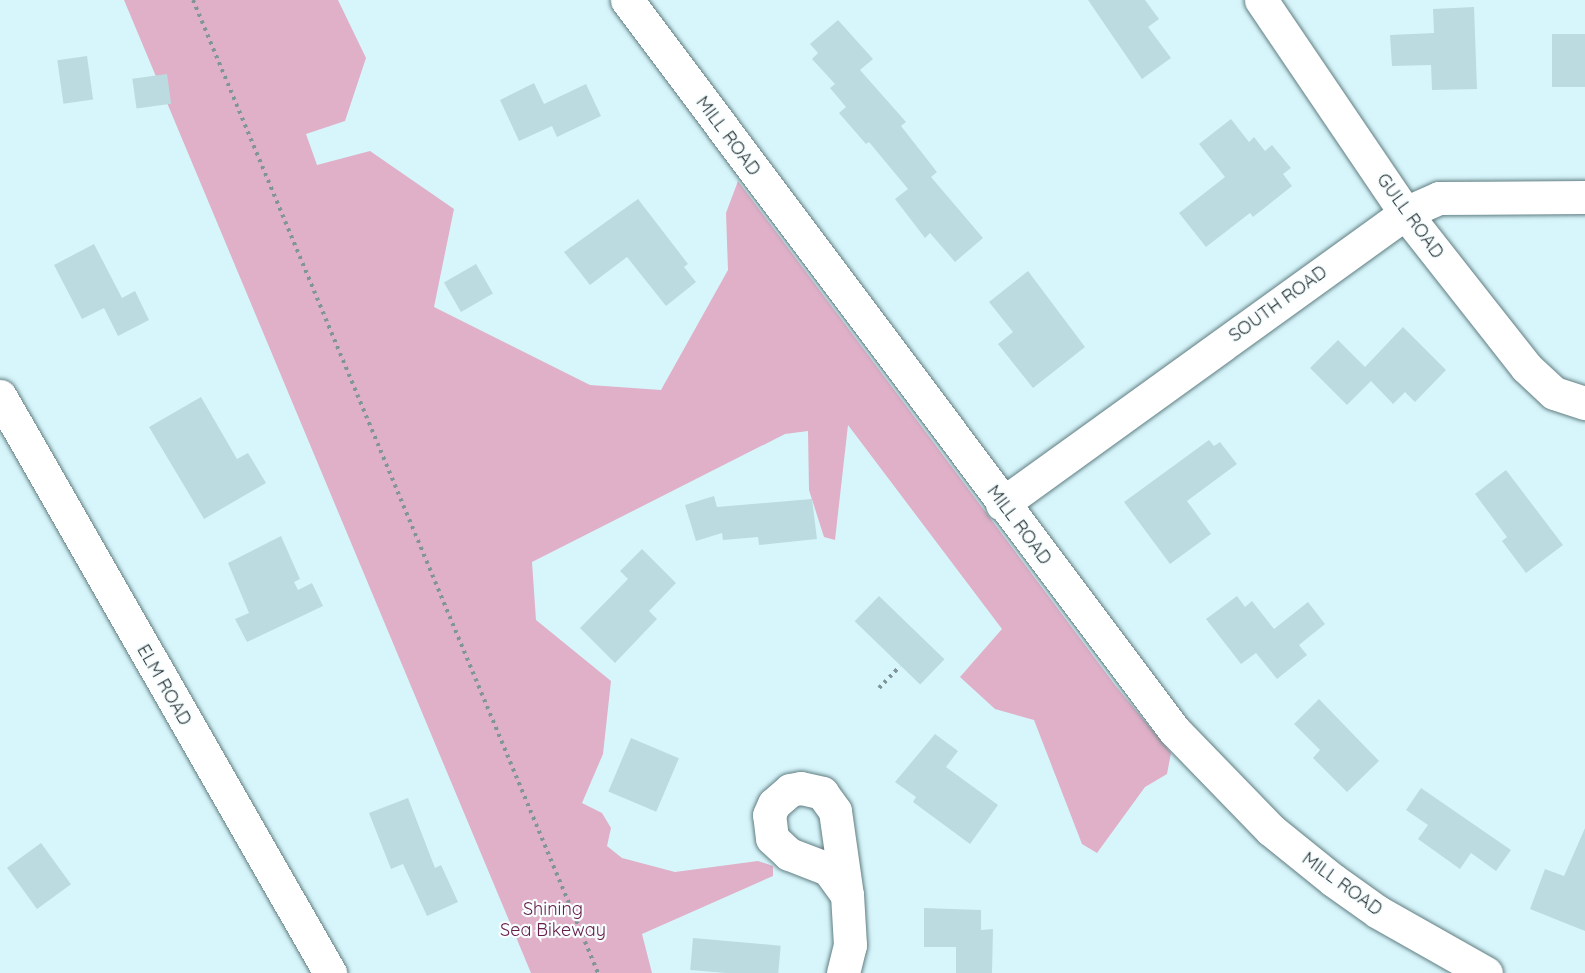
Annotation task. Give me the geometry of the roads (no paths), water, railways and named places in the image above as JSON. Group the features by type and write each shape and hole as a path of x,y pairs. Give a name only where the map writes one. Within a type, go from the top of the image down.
{"street":[{"name":"MILL ROAD","path":"627,0 1002,504 1174,730 1271,830 1378,912 1486,973"},
{"name":"GULL ROAD","path":"1261,0 1405,213 1526,367 1554,393 1585,403"},
{"name":"SOUTH ROAD","path":"1002,504 1405,213 1439,198 1585,197"},
{"name":"ELM ROAD","path":"0,396 330,973"},
{"path":"843,973 850,945 847,895"}],"park label":[{"name":"Shining Sea Bikeway","path":"553,920"}]}
